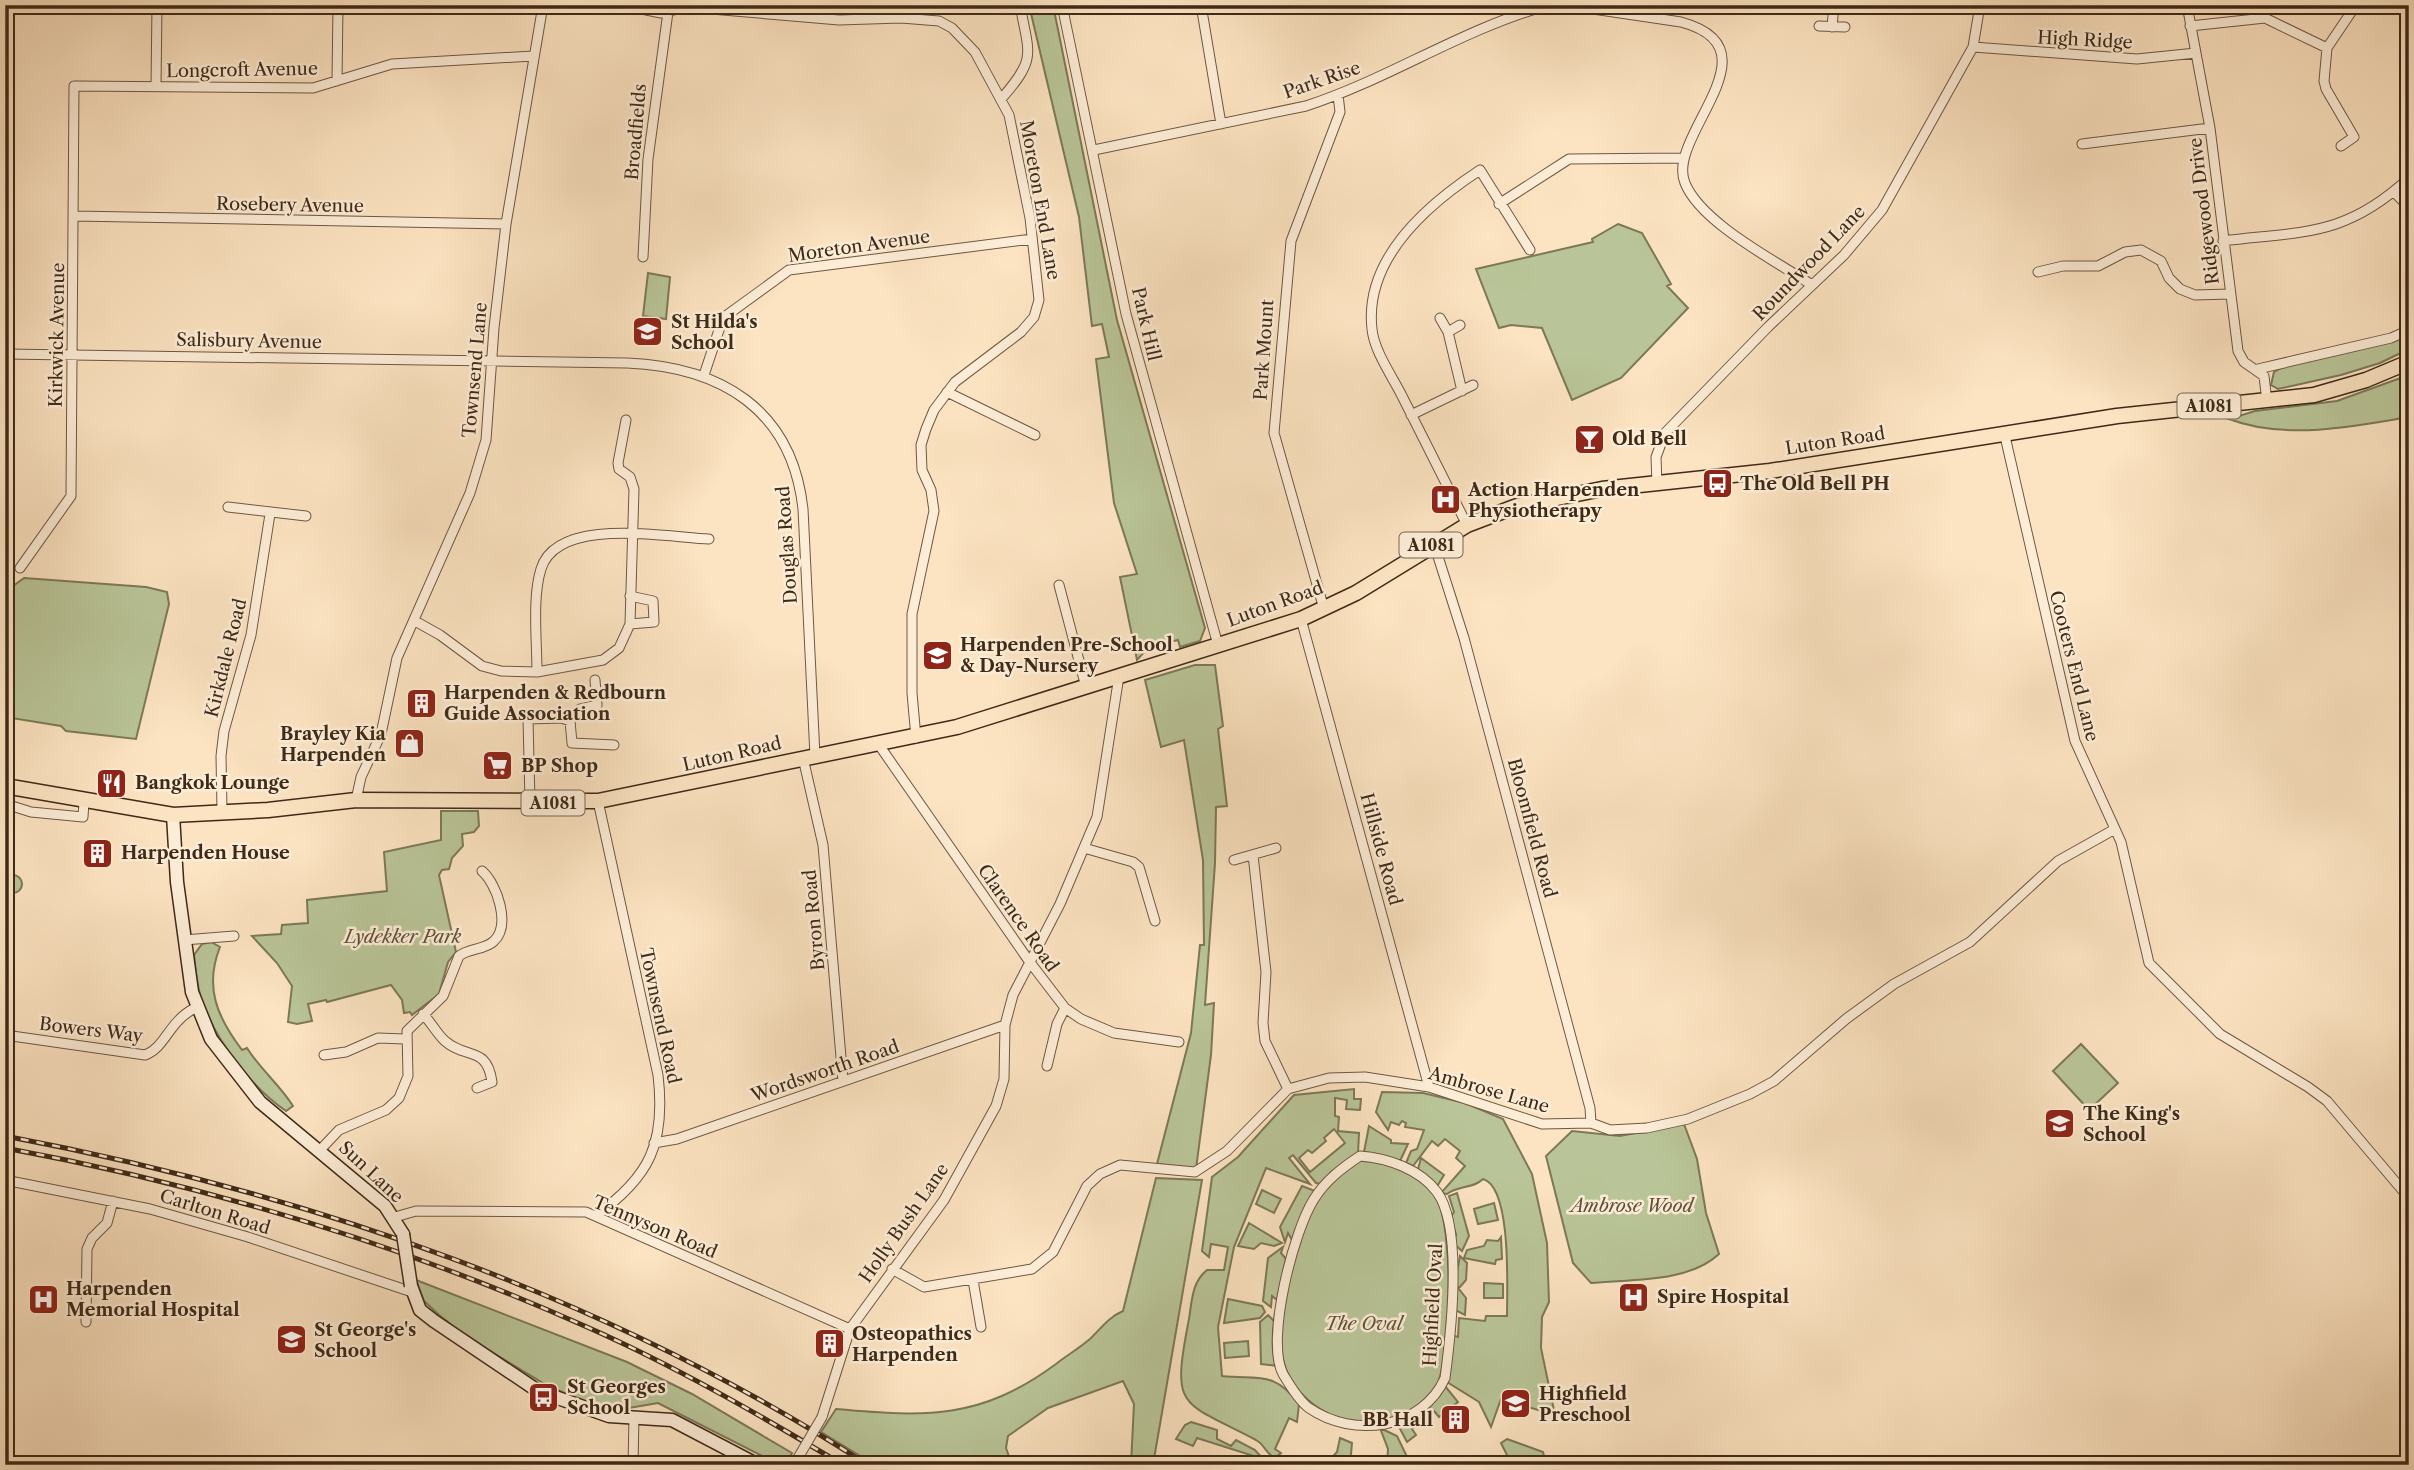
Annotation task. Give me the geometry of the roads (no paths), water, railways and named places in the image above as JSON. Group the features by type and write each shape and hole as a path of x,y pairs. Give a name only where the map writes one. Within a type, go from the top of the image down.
{"main road":[{"name":"Luton Road","path":"222,811 268,810 356,800 598,802 809,757 916,738 1301,619 1324,609 1467,525 1517,506 1569,495 1769,471 2117,415 2267,402 2347,386 2409,362"},
{"name":"A1081","path":"10,787 84,802 173,815 222,811"}],"street":[{"path":"5,9 17,5"},
{"path":"156,86 157,5"},
{"path":"337,81 338,5"},
{"name":"Townsend Lane","path":"356,800 361,777 381,734 397,658 482,458 488,426 491,361 506,224 543,5"},
{"name":"Moreton End Lane","path":"622,5 654,13 674,9 839,20 901,18 939,21 952,28 984,64 1002,98 1009,116 1040,291 1034,317 1021,332 974,365 947,392 934,410 921,445 922,470 931,489 933,511 912,614 912,693 916,738"},
{"path":"901,5 901,18"},
{"path":"1002,98 1023,74 1030,59 1020,5"},
{"name":"Park Hill","path":"1062,5 1126,314 1218,645"},
{"path":"1201,5 1221,124"},
{"name":"Park Rise","path":"1094,150 1306,106 1338,95 1466,37 1549,5"},
{"path":"1566,5 1681,22 1693,25 1710,38 1721,57 1721,76 1682,158 1683,180 1693,200 1707,215 1812,285"},
{"path":"1832,27 1834,5"},
{"name":"Roundwood Lane","path":"1657,484 1656,457 1665,433 1844,255 1882,210 1973,47 1980,5"},
{"name":"Ridgewood Drive","path":"2187,5 2210,128 2238,351 2244,362 2258,369 2264,376 2267,402"},
{"path":"2342,146 2354,137 2326,89 2327,48 2356,5"},
{"name":"Broadfields","path":"643,257 648,159 674,9"},
{"path":"2190,26 2265,18 2327,48"},
{"path":"1819,26 1845,27"},
{"name":"High Ridge","path":"1973,47 2137,59 2196,53"},
{"name":"Longcroft Avenue","path":"74,86 296,89 337,81 392,64 533,56"},
{"name":"Kirkwick Avenue","path":"20,568 71,496 74,86"},
{"name":"Park Mount","path":"1324,609 1274,433 1291,241 1340,112 1338,95"},
{"path":"2082,144 2210,128"},
{"path":"1499,204 1569,159 1682,158"},
{"path":"1467,525 1373,338 1373,309 1380,280 1408,229 1428,207 1480,170 1530,250"},
{"path":"2223,242 2329,228 2364,214 2409,178"},
{"path":"2394,192 2409,207"},
{"name":"Rosebery Avenue","path":"74,216 506,224"},
{"name":"Moreton Avenue","path":"704,375 723,318 789,270 1032,239"},
{"path":"2038,272 2063,266 2092,267 2124,253 2141,250 2161,261 2169,278 2180,289 2195,295 2230,294"},
{"path":"1440,318 1448,332 1462,391"},
{"path":"1448,332 1461,325"},
{"path":"2258,369 2391,338 2409,330"},
{"name":"Salisbury Avenue","path":"5,354 491,361"},
{"name":"Douglas Road","path":"491,361 657,364 704,375 756,408 780,440 798,477 803,509 809,757"},
{"path":"1412,415 1473,385"},
{"path":"947,392 1035,435"},
{"path":"415,621 440,635 482,666 501,671 537,672 603,660 619,648 630,624 633,482 619,469 618,463 626,420"},
{"name":"Cooters End Lane","path":"2004,432 2075,741 2115,829 2132,883 2145,956 2152,968 2220,1034 2327,1101 2409,1198"},
{"path":"228,507 270,514 306,516"},
{"name":"Kirkdale Road","path":"222,811 221,756 224,732 251,635 270,514"},
{"path":"537,672 539,580 545,560 552,550 569,539 596,535 709,540"},
{"name":"Bloomfield Road","path":"1434,544 1460,626 1521,848 1590,1108 1591,1124"},
{"path":"1059,584 1086,687"},
{"path":"630,596 653,601 654,622 630,624"},
{"name":"Hillside Road","path":"1301,619 1429,1087"},
{"name":"Holly Bush Lane","path":"794,1464 822,1417 850,1329 944,1200 996,1106 1004,1079 1005,1025 1013,995 1060,904 1100,803 1119,676"},
{"path":"596,680 597,705 580,709 570,721 572,743 614,745"},
{"path":"530,802 528,719 562,718 570,721"},
{"name":"Clarence Road","path":"879,745 1029,961 1066,1008 1081,1019 1114,1033 1180,1042"},
{"name":"Byron Road","path":"809,757 823,845 843,1081"},
{"path":"10,787 8,808 83,817 84,802"},
{"name":"Townsend Road","path":"595,1216 619,1200 636,1183 654,1143 661,1112 658,1075 598,802"},
{"name":"Sun Lane","path":"173,815 177,882 195,1007 211,1039 251,1092 271,1112 321,1149 394,1217 403,1234 412,1289 420,1310 515,1378 587,1410 609,1416 672,1420 758,1465"},
{"name":"Ambrose Lane","path":"1288,1089 1329,1078 1365,1077 1429,1087 1486,1104 1531,1122 1591,1124 1610,1130 1647,1128 1688,1119 1750,1094 1774,1080 1846,1019 1894,984 1970,942 2058,861 2115,829"},
{"path":"1084,848 1133,862 1139,867 1155,921"},
{"path":"1234,860 1276,848"},
{"path":"892,1269 924,1287 1027,1271 1044,1261 1057,1245 1087,1186 1100,1174 1120,1165 1186,1174 1209,1165 1227,1151 1288,1089 1265,1041 1263,1023 1266,972 1253,855"},
{"path":"321,1149 339,1130 386,1110 399,1098 408,1076 405,1039 410,1027 443,996 458,956 490,945 501,929 492,880 482,871"},
{"path":"184,940 234,936"},
{"name":"Bowers Way","path":"5,1035 145,1055 159,1047 182,1014 195,1007"},
{"path":"1047,1066 1057,1024 1066,1008"},
{"path":"423,1014 444,1041 485,1060 497,1082 477,1088"},
{"name":"Wordsworth Road","path":"654,1143 677,1139 1005,1025"},
{"path":"324,1055 346,1052 378,1038 405,1039"},
{"name":"Highfield Oval","path":"1360,1156 1377,1157 1410,1170 1437,1192 1446,1214 1452,1235 1449,1344 1443,1382 1438,1393 1418,1412 1389,1424 1341,1423 1307,1407 1281,1371 1279,1329 1288,1262 1313,1200 1329,1178 1360,1156"},
{"name":"Carlton Road","path":"5,1180 113,1200 248,1237 412,1289"},
{"path":"86,1322 87,1249 92,1238 107,1223 113,1200"},
{"name":"Tennyson Road","path":"394,1217 416,1211 586,1212 850,1329"},
{"path":"974,1280 981,1327"},
{"path":"633,1465 634,1417"}],"railway":[{"path":"5,1136 231,1188 343,1221 453,1259 561,1302 666,1351 769,1405 868,1465"},
{"path":"5,1148 228,1199 301,1220 446,1269 587,1327 652,1358 843,1465"}],"place":[{"name":"St Hilda's School","path":"648,332"},
{"name":"Old Bell","path":"1589,439"},
{"name":"The Old Bell PH","path":"1717,484"},
{"name":"Action Harpenden Physiotherapy","path":"1445,500"},
{"name":"Harpenden Pre-School & Day-Nursery","path":"937,655"},
{"name":"Harpenden & Redbourn Guide Association","path":"421,703"},
{"name":"Brayley Kia Harpenden","path":"409,744"},
{"name":"BP Shop","path":"498,766"},
{"name":"Bangkok Lounge","path":"112,783"},
{"name":"Harpenden House","path":"98,853"},
{"name":"The King's School","path":"2060,1124"},
{"name":"Spire Hospital","path":"1634,1297"},
{"name":"Harpenden Memorial Hospital","path":"43,1299"},
{"name":"St George's School","path":"291,1340"},
{"name":"Osteopathics Harpenden","path":"829,1344"},
{"name":"St Georges School","path":"544,1397"},
{"name":"Highfield Preschool","path":"1516,1404"},
{"name":"BB Hall","path":"1456,1420"}],"park label":[{"name":"Lydekker Park","path":"403,937"},
{"name":"Ambrose Wood","path":"1632,1206"},
{"name":"The Oval","path":"1364,1324"}]}
